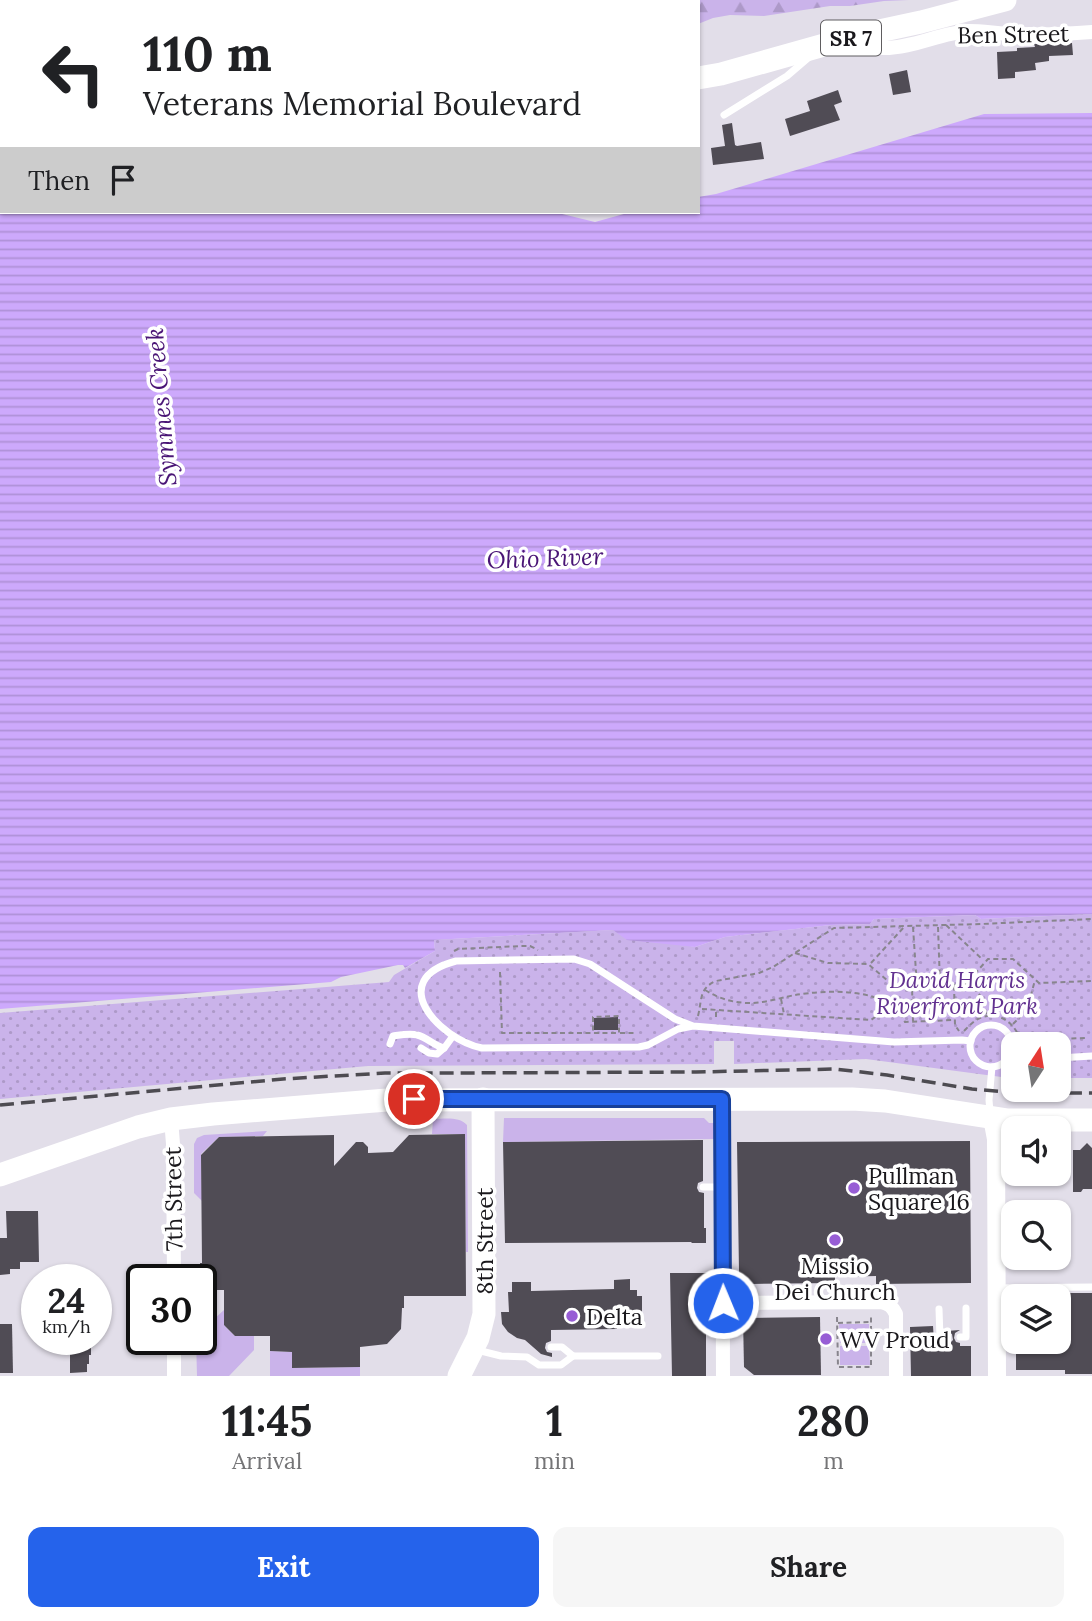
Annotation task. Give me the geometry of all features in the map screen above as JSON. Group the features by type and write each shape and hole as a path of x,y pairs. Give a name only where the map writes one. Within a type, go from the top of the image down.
{"main road":[{"name":"SR 7","path":"700,78 1005,0"},
{"path":"0,1175 138,1127 171,1119 374,1100 869,1099 1021,1121 1092,1120"},
{"name":"8th Street","path":"459,1376 482,1326 484,1314 483,1100"}],"street":[{"name":"Ben Street","path":"856,36 862,43 883,48 970,31 1019,34 1092,33"},
{"path":"722,1099 723,1376"},
{"path":"992,1118 996,1139 997,1376"},
{"name":"7th Street","path":"171,1119 174,1264"},
{"path":"723,1303 888,1303 896,1314 896,1376"},
{"path":"174,1355 174,1376"}],"lane":[{"path":"724,115 788,76 822,46"},
{"path":"695,1023 639,1047 482,1048 453,1036 423,1004 420,992 425,979 432,972 456,961 574,959 590,964 675,1019 894,1042 971,1041"},
{"path":"1001,1065 992,1067 977,1062 970,1049 971,1041 974,1034 987,1026 995,1026 1006,1032"},
{"path":"390,1044 393,1036 416,1035 444,1048"},
{"path":"421,1048 433,1055 438,1054 453,1036"},
{"path":"1071,1057 1092,1056"},
{"path":"992,1067 989,1100 992,1118"},
{"path":"704,1187 722,1187"},
{"path":"996,1288 1092,1287"},
{"path":"939,1308 940,1338 947,1338"},
{"path":"960,1337 966,1338 966,1308"},
{"path":"551,1347 562,1347 573,1356"},
{"path":"472,1349 501,1356 527,1357 539,1366 561,1365 573,1356 658,1356"},
{"path":"527,1357 534,1349"}],"path":[{"path":"695,1023 701,995 710,983 759,973 834,928 1092,919"},
{"path":"913,925 917,987"},
{"path":"938,925 940,985"},
{"path":"945,925 984,962"},
{"path":"869,965 906,926"},
{"path":"794,953 828,963 869,965 895,987 973,986 979,993 987,1016"},
{"path":"965,985 988,959 1013,959 1039,984 1092,981"},
{"path":"500,979 502,1033"},
{"path":"1012,1025 1027,1010 1035,980"},
{"path":"954,985 954,1020 957,1030 962,1031 976,1020 987,1016 1000,1017 1012,1025 1016,1032"},
{"path":"912,987 913,1022"},
{"path":"704,990 721,999 745,1003 822,992 849,993 870,996 892,1006 905,1022 954,1020"},
{"path":"781,998 784,1014"},
{"path":"700,1009 871,1020 892,1006 912,1001"},
{"path":"593,1033 593,1017 619,1016 619,1033"},
{"path":"496,1033 637,1033"},
{"path":"1071,1039 1086,1038"},
{"path":"837,1315 838,1367 872,1367 871,1315"},
{"path":"837,1323 871,1322"}],"green space":[{"path":"700,0 909,0 830,6 764,16 730,15 700,23"},
{"name":"David Harris Riverfront Park","path":"1092,914 1092,1078 1071,1078 1071,1032 1001,1032 1001,1077 866,1059 734,1064 734,1041 714,1041 714,1064 368,1066 0,1099 0,1013 389,982 394,975 435,951 434,940 613,930 695,947 725,937 831,925 870,924 874,919 975,915 981,919"},
{"path":"504,1118 704,1118 709,1123 714,1123 715,1139 503,1142"},
{"path":"433,1119 456,1119 467,1125 468,1252 465,1134 432,1134"},
{"path":"267,1131 263,1136 219,1137 201,1154 202,1201 194,1193 194,1144 197,1138 204,1135"},
{"path":"224,1310 224,1325 235,1336 254,1336 254,1350 229,1376 197,1376 196,1355 217,1355 217,1316"},
{"path":"839,1324 869,1324 869,1343 861,1343 860,1338 849,1338 848,1343 840,1343"},
{"path":"840,1346 848,1346 849,1350 860,1350 861,1346 869,1346 870,1365 840,1365"},
{"path":"270,1351 292,1352 293,1368 360,1367 360,1376 270,1376"}],"water":[{"path":"1092,113 1092,914 981,919 975,915 874,919 870,924 831,925 725,937 695,947 627,940 613,930 434,940 435,951 405,968 398,965 341,977 331,982 0,1009 0,214 562,214 595,222 624,214 700,214 700,197 984,114"}],"building":[{"path":"1072,43 1073,55 1049,56 1049,61 1035,63 1036,70 1015,72 1015,78 998,79 997,52 1017,51 1017,48 1035,47 1034,44"},
{"path":"907,70 911,92 893,95 889,74"},
{"path":"838,90 842,102 834,105 840,120 790,136 785,119 810,111 807,101"},
{"path":"732,123 735,145 761,142 764,159 713,165 711,148 725,146 722,125"},
{"path":"618,1017 618,1030 594,1030 594,1018"},
{"path":"465,1134 466,1296 404,1296 401,1329 387,1344 360,1347 360,1367 292,1368 292,1352 270,1351 270,1336 235,1336 224,1325 224,1290 217,1290 217,1264 200,1264 201,1155 219,1137 334,1135 334,1166 356,1142 363,1142 368,1147 368,1153 393,1152 409,1135"},
{"path":"703,1140 703,1181 698,1183 697,1188 704,1193 706,1243 505,1243 503,1142"},
{"name":"Pullman Square 16","path":"970,1141 971,1283 876,1284 876,1276 835,1277 835,1283 738,1285 737,1142"},
{"path":"1087,1143 1092,1148 1092,1189 1073,1192 1073,1150 1080,1150"},
{"path":"6,1211 38,1211 39,1262 20,1262 20,1269 10,1269 10,1274 0,1275 0,1238 7,1238"},
{"path":"670,1273 707,1273 709,1309 706,1325 706,1376 672,1376"},
{"name":"Delta","path":"630,1279 630,1290 637,1290 637,1296 642,1296 642,1319 638,1319 638,1325 617,1326 617,1329 551,1330 551,1341 546,1343 545,1348 552,1353 552,1357 541,1354 525,1340 508,1332 502,1324 501,1312 509,1312 508,1292 512,1292 512,1282 531,1282 531,1291 614,1289 614,1280"},
{"path":"1071,1293 1092,1293 1092,1374 1065,1374 1065,1370 1016,1370 1016,1354 1071,1354"},
{"path":"820,1317 821,1375 754,1375 744,1367 743,1318"},
{"path":"0,1324 12,1324 13,1373 0,1373"},
{"path":"933,1326 934,1341 939,1344 949,1344 953,1340 952,1334 946,1331 960,1330 955,1333 954,1338 960,1346 971,1346 971,1376 911,1376 910,1327"},
{"path":"70,1355 89,1355 87,1372 70,1373"}],"railway":[{"path":"0,1105 283,1079 385,1073 835,1069 972,1089 1019,1093 1092,1093"}],"place":[{"name":"Pullman Square 16","path":"854,1188"},
{"name":"Missio Dei Church","path":"835,1240"},
{"name":"Delta","path":"572,1316"},
{"name":"WV Proud","path":"826,1339"}],"route":[{"path":"414,1099 722,1099 723,1303"}],"water label":[{"name":"Symmes Creek","path":"161,407"},
{"name":"Ohio River","path":"545,558"}]}
